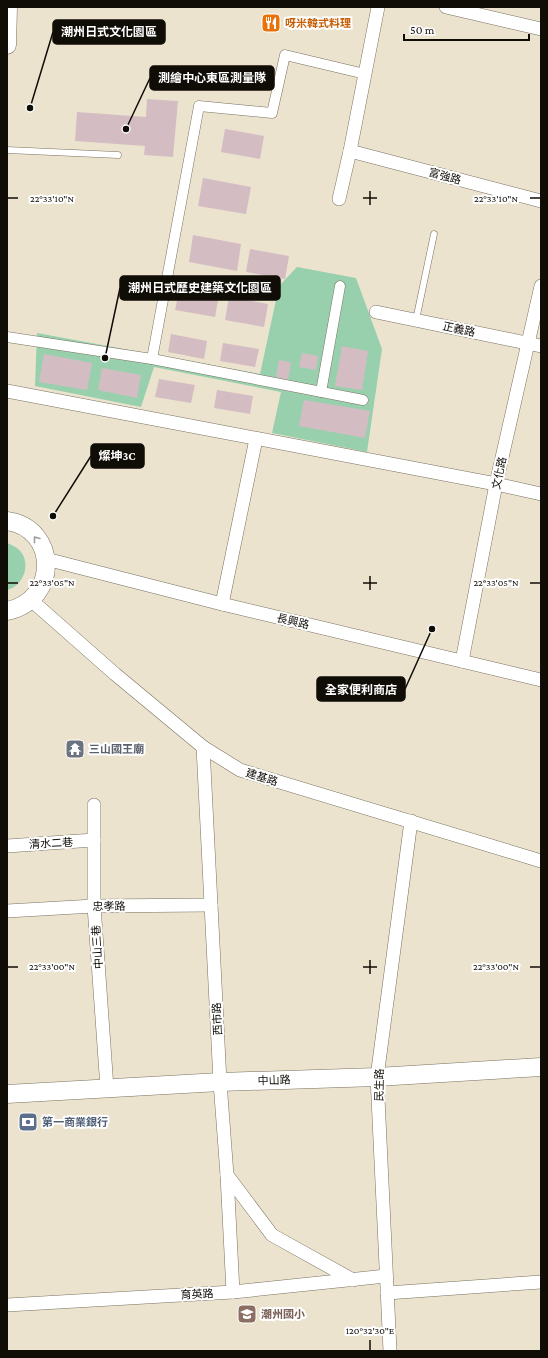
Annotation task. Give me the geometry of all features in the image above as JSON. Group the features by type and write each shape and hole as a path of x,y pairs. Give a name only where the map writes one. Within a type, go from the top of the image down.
{"main road":[{"path":"7,45 8,7"},
{"path":"7,521 23,526 34,535 42,546 46,559 46,574 41,588 31,600 20,608 7,612"},
{"name":"中山路","path":"7,1094 220,1082 378,1077 541,1067"}],"street":[{"path":"339,199 350,151 378,7"},
{"path":"446,7 541,29"},
{"path":"152,359 199,106 272,113 285,55 365,74"},
{"name":"富強路","path":"350,151 541,201"},
{"path":"322,392 340,286"},
{"name":"文化路","path":"462,661 496,484 535,345 541,286"},
{"name":"正義路","path":"376,312 535,345"},
{"path":"7,337 152,359 363,400"},
{"path":"7,391 496,484 541,494"},
{"path":"222,604 256,438"},
{"name":"長興路","path":"46,559 222,604 541,680"},
{"name":"建基路","path":"31,600 115,674 203,747 240,770 541,861"},
{"name":"西市路","path":"203,747 220,1082 227,1175 233,1292"},
{"name":"中山三巷","path":"94,805 94,906 107,1088"},
{"name":"民生路","path":"390,1351 378,1077 411,821"},
{"name":"清水二巷","path":"7,846 94,840"},
{"name":"忠孝路","path":"7,911 94,906 211,905"},
{"path":"227,1175 272,1235 353,1280"},
{"name":"育英路","path":"7,1305 233,1292 386,1276"},
{"path":"387,1293 541,1282"}],"lane":[{"path":"7,150 118,155"},
{"path":"416,320 434,234"}],"green space":[{"path":"297,267 356,278 382,349 367,452 272,433 281,392 154,367 141,407 35,386 37,333 260,374 279,286"},
{"path":"7,543 14,546 21,552 24,557 25,569 21,580 13,588 7,590"}],"building":[{"path":"147,99 178,101 173,157 144,155 145,146 75,141 77,112 146,117"},
{"path":"225,129 264,136 260,159 221,152"},
{"path":"203,178 251,187 246,214 198,206"},
{"path":"193,235 241,244 237,271 189,262"},
{"path":"250,249 289,256 285,279 246,272"},
{"path":"180,287 219,295 215,317 175,310"},
{"path":"229,297 268,304 264,327 225,320"},
{"path":"171,334 207,341 204,359 168,352"},
{"path":"223,343 259,349 255,367 220,361"},
{"path":"342,346 368,351 362,390 335,386"},
{"path":"302,353 318,356 316,370 299,367"},
{"path":"44,354 92,363 87,390 39,382"},
{"path":"279,360 291,362 288,380 276,377"},
{"path":"102,368 141,375 137,398 98,390"},
{"path":"159,379 195,385 191,403 155,397"},
{"path":"217,390 253,396 250,414 214,408"},
{"path":"304,400 370,411 365,438 299,426"}],"place":[{"name":"呀米韓式料理","path":"271,23"},
{"name":"潮州日式文化園區","path":"30,108"},
{"name":"測繪中心東區測量隊","path":"126,129"},
{"name":"潮州日式歷史建築文化園區","path":"105,358"},
{"name":"燦坤3C","path":"53,516"},
{"name":"全家便利商店","path":"432,629"},
{"name":"三山國王廟","path":"75,749"},
{"name":"第一商業銀行","path":"28,1122"},
{"name":"潮州國小","path":"247,1314"}]}
